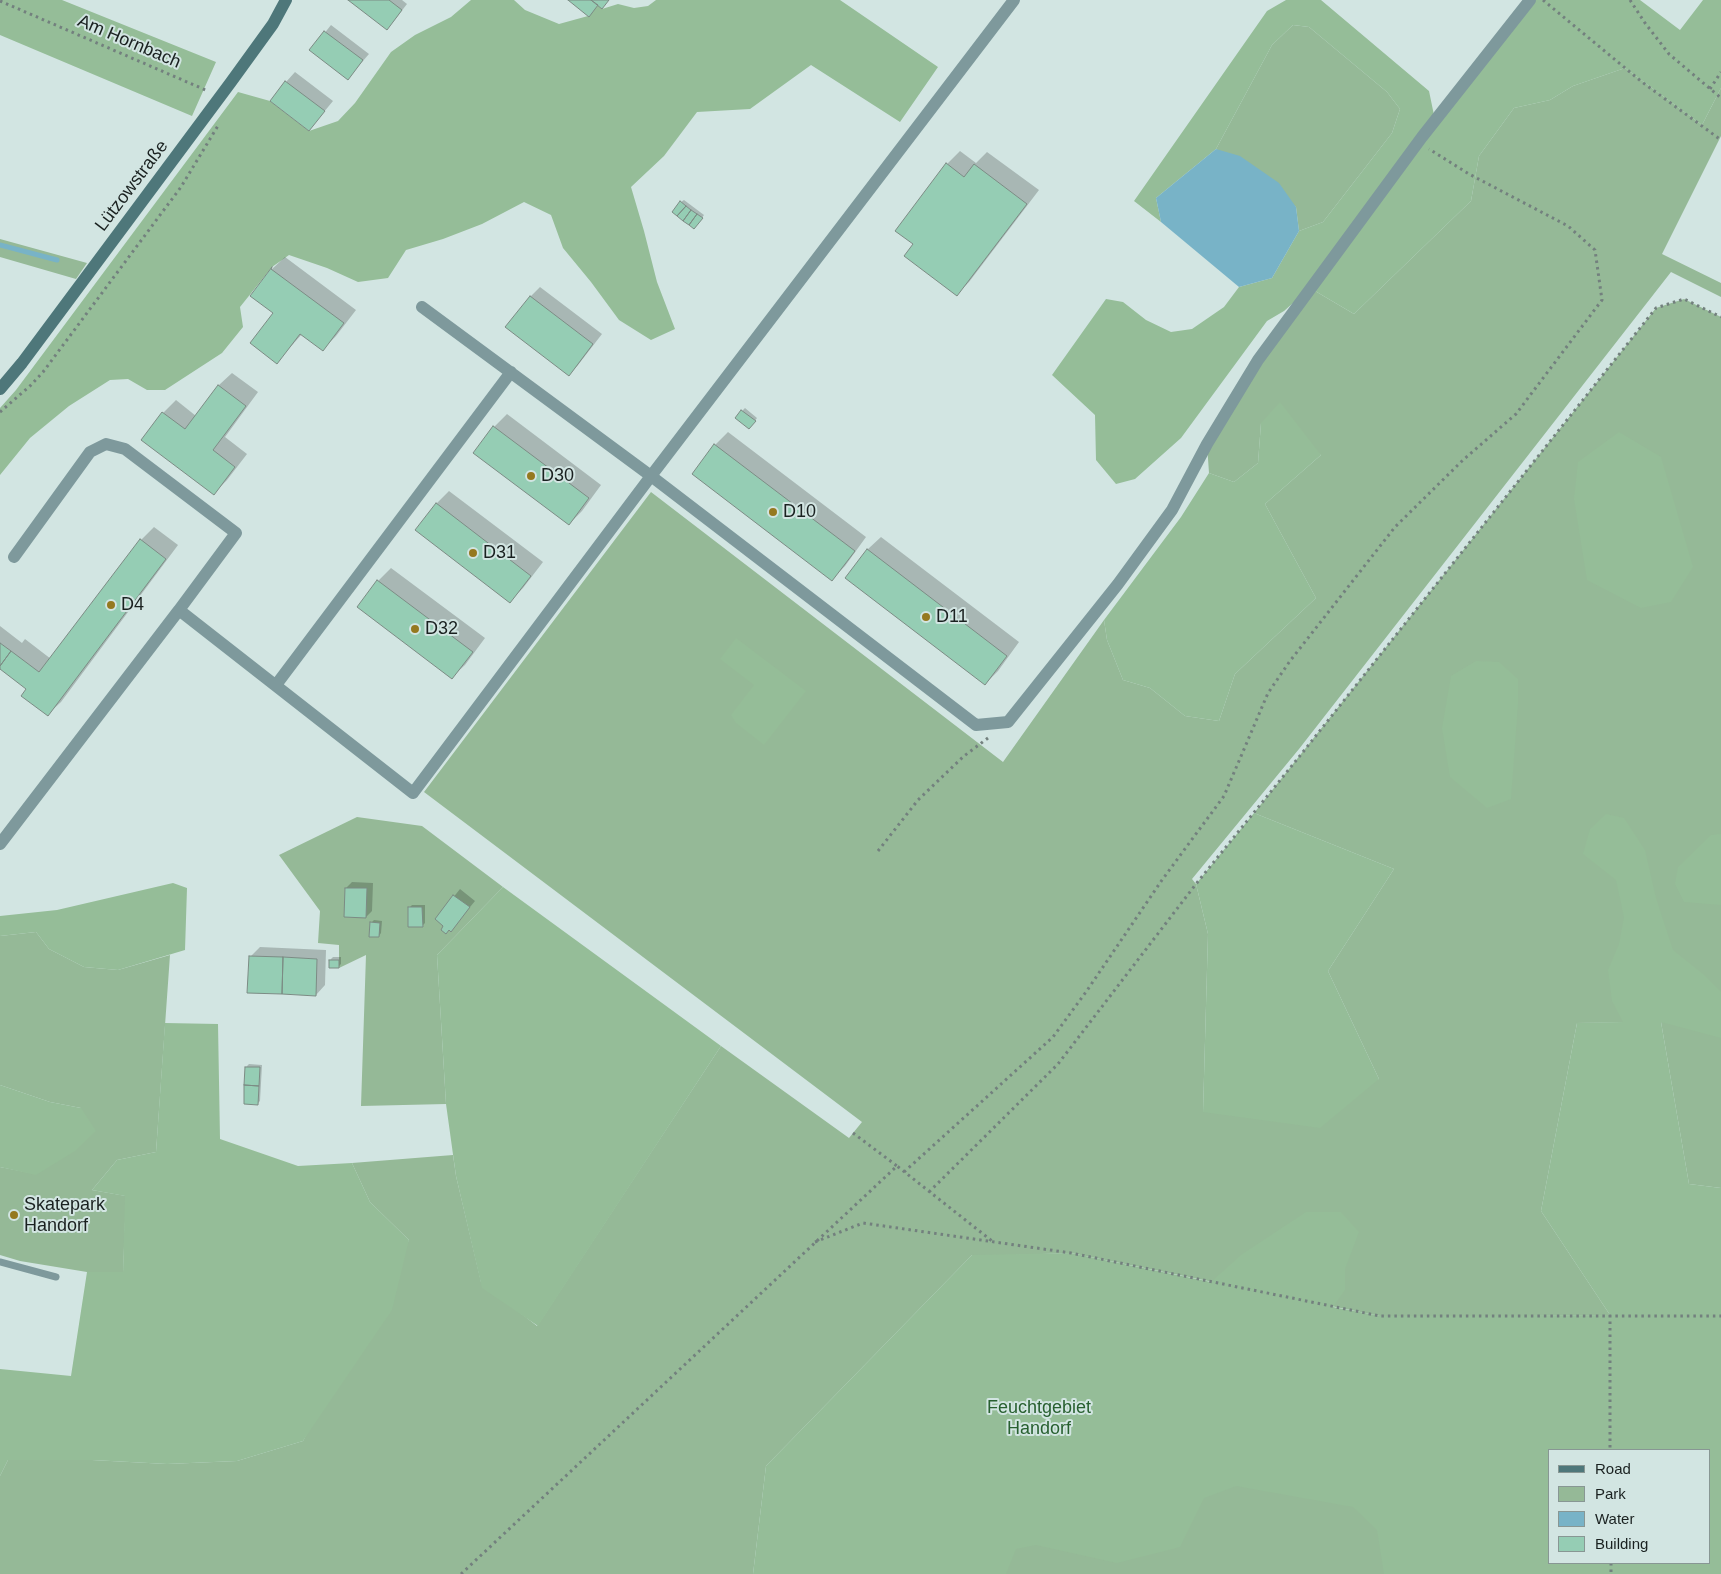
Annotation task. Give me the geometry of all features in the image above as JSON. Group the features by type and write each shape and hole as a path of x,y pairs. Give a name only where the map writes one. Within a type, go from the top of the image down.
{"street":[{"name":"Lützowstraße","path":"0,389 273,24 286,0"},
{"path":"179,610 413,793 651,476 1014,0"},
{"path":"422,307 651,476 976,726 1008,722 1118,584 1172,510 1207,444 1258,360 1418,142 1530,0"},
{"path":"276,686 511,372"},
{"path":"0,844 236,534 125,448 106,444 90,452 14,557"}],"lane":[{"path":"0,1262 56,1277"}],"path":[{"path":"1542,0 1642,82 1721,140"},
{"path":"1630,0 1644,24 1668,54 1721,98"},
{"name":"Am Hornbach","path":"0,1 220,96"},
{"path":"1710,89 1721,72"},
{"path":"0,412 43,372 181,187 224,117"},
{"path":"904,1172 1053,1037 1162,880 1224,796 1268,693 1290,661 1395,527 1463,460 1516,414 1602,300 1595,250 1568,226 1469,174 1418,142"},
{"path":"930,1192 1058,1064 1196,884 1285,775 1656,308 1684,299 1721,317"},
{"path":"878,851 918,800 964,756 1008,722"},
{"path":"853,1133 993,1242"},
{"path":"461,1574 897,1166"},
{"path":"815,1242 863,1223 1071,1253 1380,1316 1721,1316"},
{"path":"1610,1315 1610,1449"}],"green space":[{"path":"0,0 62,0 216,62 192,116 0,35"},
{"path":"471,0 514,0 525,10 559,24 588,16 598,5 602,9 618,4 634,8 648,6 656,0 840,0 938,67 900,122 811,65 750,109 697,112 664,156 631,187 657,282 675,329 651,340 619,320 563,248 551,215 524,202 482,224 443,239 406,250 388,278 358,282 327,268 289,255 272,267 240,307 243,327 222,353 165,390 147,390 128,379 110,380 69,406 30,438 0,475 0,408 16,390 238,92 270,101 309,131 338,121 355,103 391,52 415,35 451,17"},
{"path":"1286,0 1321,0 1429,91 1435,120 1530,0 1640,0 1680,30 1703,0 1721,0 1721,88 1702,125 1625,68 1573,86 1550,100 1514,108 1479,156 1471,201 1354,314 1310,288 1284,311 1267,321 1181,438 1135,479 1116,484 1096,460 1095,415 1052,375 1106,299 1123,302 1146,320 1171,332 1192,329 1224,307 1239,287 1272,278 1299,231 1323,222 1392,133 1400,109 1387,92 1309,27 1293,25 1272,45 1216,149 1156,198 1161,222 1134,201 1267,11"},
{"path":"1293,25 1309,27 1387,92 1400,109 1392,133 1323,222 1299,231 1296,207 1216,149 1272,45"},
{"path":"1625,68 1702,125 1721,88 1721,136 1662,254 1721,283 1721,297 1671,272 1299,749 1192,879 1196,884 1208,934 1203,1112 1379,1079 1328,971 1394,869 1254,813 1656,308 1684,299 1721,317 1721,1188 1689,1184 1661,1022 1577,1023 1541,1211 1610,1315 1380,1316 1071,1253 1014,1255 1548,1449 1548,1564 1630,1574 770,1574 985,1255 972,1255 766,1466 753,1574 0,1574 0,1476 8,1460 92,1460 167,1464 237,1461 303,1441 409,1240 370,1202 352,1163 453,1155 456,1176 481,1282 537,1326 721,1046 849,1138 862,1122 424,792 651,492 1003,762 1104,620 1107,640 1123,680 1150,688 1185,716 1219,721 1235,674 1316,598 1265,504 1321,455 1261,423 1258,463 1234,482 1209,473 1207,444 1310,288 1354,314 1471,201 1479,156 1514,108 1550,100 1573,86"},
{"path":"0,239 87,263 76,279 0,257"},
{"path":"1280,402 1321,455 1265,504 1316,598 1235,674 1219,721 1185,716 1150,688 1123,680 1107,640 1104,620 1181,517 1209,473 1234,482 1258,463 1261,423"},
{"path":"1619,432 1661,457 1693,567 1671,602 1641,608 1587,580 1574,499 1578,462"},
{"path":"736,638 806,691 764,745 736,723 731,715 754,685 720,659"},
{"path":"1476,661 1499,662 1518,679 1511,799 1487,808 1450,777 1442,728 1451,676"},
{"path":"1254,813 1394,869 1328,971 1379,1079 1320,1128 1203,1112 1208,934 1196,884"},
{"name":"Feuchtgebiet Handorf","path":"1606,814 1624,818 1645,850 1656,898 1673,950 1703,974 1721,992 1721,1038 1661,1022 1689,1184 1721,1188 1721,1574 1384,1574 1377,1530 1353,1507 1236,1486 1204,1498 1180,1547 1117,1563 1036,1545 1016,1549 1006,1574 753,1574 766,1466 972,1255 1071,1253 1211,1282 1241,1255 1306,1212 1341,1212 1359,1232 1345,1269 1345,1290 1333,1307 1381,1316 1610,1315 1541,1211 1577,1023 1623,1022 1612,1001 1608,970 1619,944 1624,917 1616,880 1583,854 1590,829"},
{"path":"357,817 422,826 503,887 437,955 446,1104 361,1106 366,955 339,968 339,945 318,943 320,911 279,855"},
{"path":"1721,834 1721,905 1684,902 1675,884 1678,867 1711,835"},
{"path":"173,883 187,888 185,950 118,970 84,967 49,949 36,932 0,936 0,916 57,910"},
{"path":"503,887 721,1046 538,1326 482,1288 456,1176 446,1104 437,955"},
{"path":"36,932 49,949 84,967 118,970 170,955 156,1152 117,1160 92,1190 126,1196 123,1272 87,1272 20,1261 0,1255 0,1167 36,1174 81,1108 50,1102 0,1085 0,936"},
{"path":"165,1023 218,1024 220,1139 298,1166 352,1163 370,1202 409,1240 392,1310 303,1441 237,1461 167,1464 92,1460 8,1460 0,1476 0,1369 71,1376 87,1272 123,1272 125,1196 92,1190 117,1160 156,1152"},
{"path":"0,1085 50,1102 81,1108 96,1131 75,1151 36,1175 0,1167"}],"water":[{"path":"1216,149 1240,156 1279,183 1296,207 1299,231 1272,278 1239,287 1161,222 1156,198"}],"building":[{"path":"348,0 389,0 402,10 387,30"},
{"path":"568,0 591,0 598,5 589,17"},
{"path":"591,0 609,0 602,9"},
{"path":"324,31 363,60 348,80 309,50"},
{"path":"285,81 325,111 309,131 270,101"},
{"path":"946,163 964,177 974,164 1027,204 957,296 904,256 913,244 895,231"},
{"path":"680,201 686,206 677,216 672,212"},
{"path":"686,206 691,210 683,221 677,216"},
{"path":"691,210 697,214 689,225 683,221"},
{"path":"697,214 703,218 694,229 689,225"},
{"path":"272,267 271,269 344,323 323,351 300,334 277,364 250,343 273,313 250,296"},
{"path":"530,296 593,344 569,376 505,327"},
{"path":"218,385 246,406 213,450 235,467 214,495 141,440 162,412 185,429"},
{"path":"741,410 756,421 749,429 735,418"},
{"name":"D30","path":"493,426 589,498 569,525 473,453"},
{"name":"D10","path":"714,444 855,551 832,581 692,474"},
{"name":"D31","path":"436,503 531,576 510,603 415,530"},
{"name":"D4","path":"140,539 166,559 48,716 21,696 26,689 0,669 0,666 11,651 39,672"},
{"name":"D11","path":"867,549 1007,656 985,685 845,578"},
{"name":"D32","path":"377,580 473,652 452,679 357,607"},
{"path":"0,643 11,651 0,666"},
{"path":"345,888 367,888 366,918 344,917"},
{"path":"453,895 470,907 451,932 449,930 446,934 441,930 443,926 435,919"},
{"path":"408,907 422,907 423,927 408,927"},
{"path":"370,922 380,923 379,937 369,937"},
{"path":"249,956 283,957 282,994 247,993"},
{"path":"283,957 317,959 316,996 282,994"},
{"path":"329,960 339,960 339,968 329,968"},
{"path":"245,1067 260,1067 259,1086 244,1085"},
{"path":"244,1085 259,1086 258,1105 244,1104"}],"waterway":[{"path":"0,245 57,260"}],"place":[{"name":"D30","path":"531,476"},
{"name":"D10","path":"773,512"},
{"name":"D31","path":"473,553"},
{"name":"D4","path":"111,605"},
{"name":"D11","path":"926,617"},
{"name":"D32","path":"415,629"},
{"name":"Skatepark Handorf","path":"14,1215"}]}
